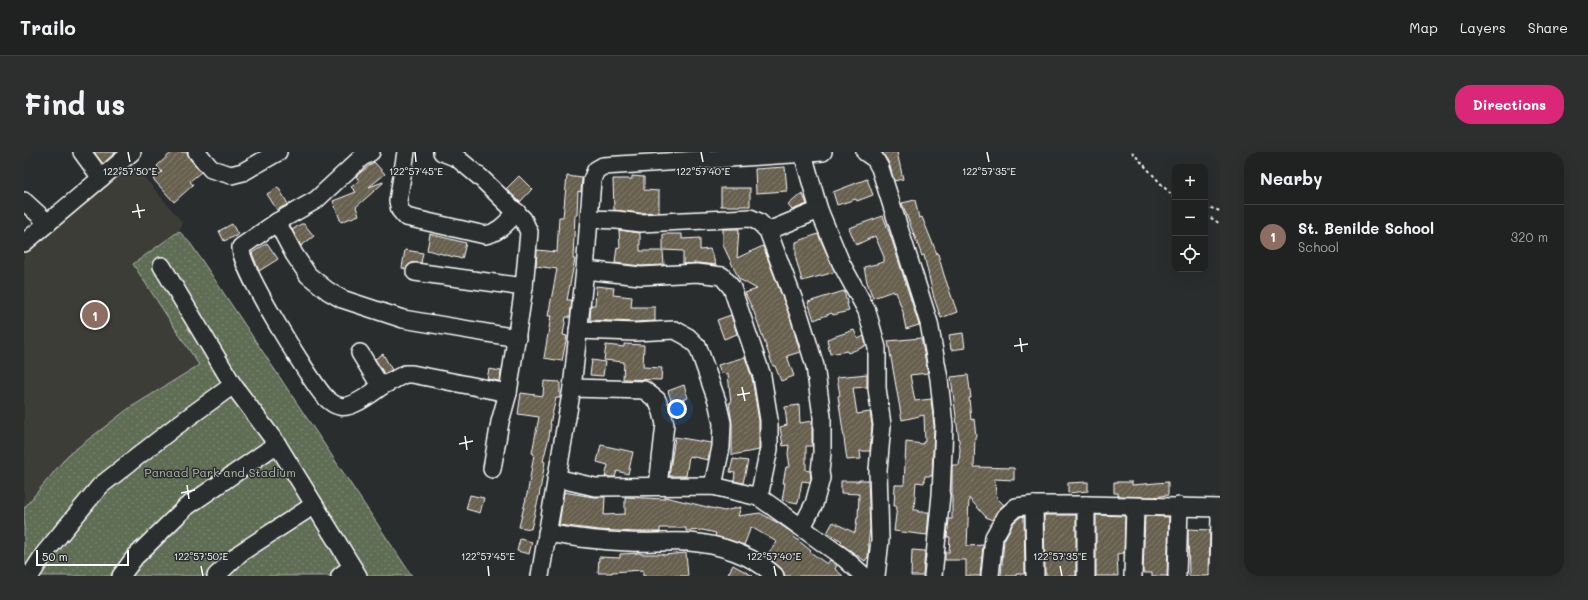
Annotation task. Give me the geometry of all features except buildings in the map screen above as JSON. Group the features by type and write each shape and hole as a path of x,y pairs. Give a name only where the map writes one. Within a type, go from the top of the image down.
{"street":[{"path":"82,152 101,178"},
{"path":"24,243 132,152"},
{"path":"197,152 211,169 231,175 243,172 278,152"},
{"path":"371,152 361,158 316,200 277,222 241,247 240,250 243,259 261,297 300,361 324,396 339,407 345,407 360,401 382,386 405,374 412,374 508,393"},
{"path":"406,152 398,201 400,210 406,217 486,235 494,234 517,212"},
{"path":"442,152 457,158 517,212 524,219 529,232 529,251 517,338 508,393 500,422 492,469"},
{"path":"540,576 572,388 590,219 592,180 596,170 603,166 823,152"},
{"path":"865,152 876,159 880,168 929,323 939,379 944,426 941,496 933,576"},
{"path":"803,154 820,210 841,263 867,311 877,348 877,388 882,425 878,470 880,540 876,576"},
{"path":"24,201 48,223"},
{"path":"768,230 820,210"},
{"path":"590,219 640,223 750,218 759,222 768,230 800,317 815,366 822,416 821,478 814,504 802,527"},
{"path":"277,222 294,254 308,274 342,299 402,319 517,338"},
{"path":"162,266 233,385 277,444 314,505 350,573"},
{"path":"585,270 642,276 697,273 722,276 732,288 762,376 768,420 769,449 759,497"},
{"path":"414,272 524,287"},
{"path":"578,330 635,332 675,330 688,337 698,347 717,401 722,423 721,448 713,486"},
{"path":"360,353 379,384 382,386"},
{"path":"30,576 44,554 100,486 175,427 233,385"},
{"path":"572,388 644,390 657,400 665,424 658,486"},
{"path":"121,576 135,557 186,507 277,444"},
{"path":"556,478 595,487 713,486 759,497 844,558 864,576"},
{"path":"216,576 240,554 314,505"},
{"path":"1034,505 1035,576"},
{"path":"990,576 994,537 1006,516 1016,507 1034,505 1086,505 1220,508"},
{"path":"1086,505 1086,576"},
{"path":"1177,576 1179,506"},
{"path":"1133,576 1135,507"},
{"path":"1219,576 1220,514"},
{"path":"547,533 595,541 631,543 689,542 721,547 747,557 770,571 775,576"}],"path":[{"path":"1132,152 1172,196"},
{"path":"1208,207 1220,211"},
{"path":"1208,217 1220,224"}],"shaded area":[{"path":"129,159 182,222 179,231 133,264 199,365 128,409 68,455 24,508 24,246"}],"green space":[{"name":"Panaad Park and Stadium","path":"179,231 191,244 412,576 24,576 24,508 68,455 128,409 199,365 133,264"}],"place":[{"name":"St. Benilde School","path":"95,315"}]}
